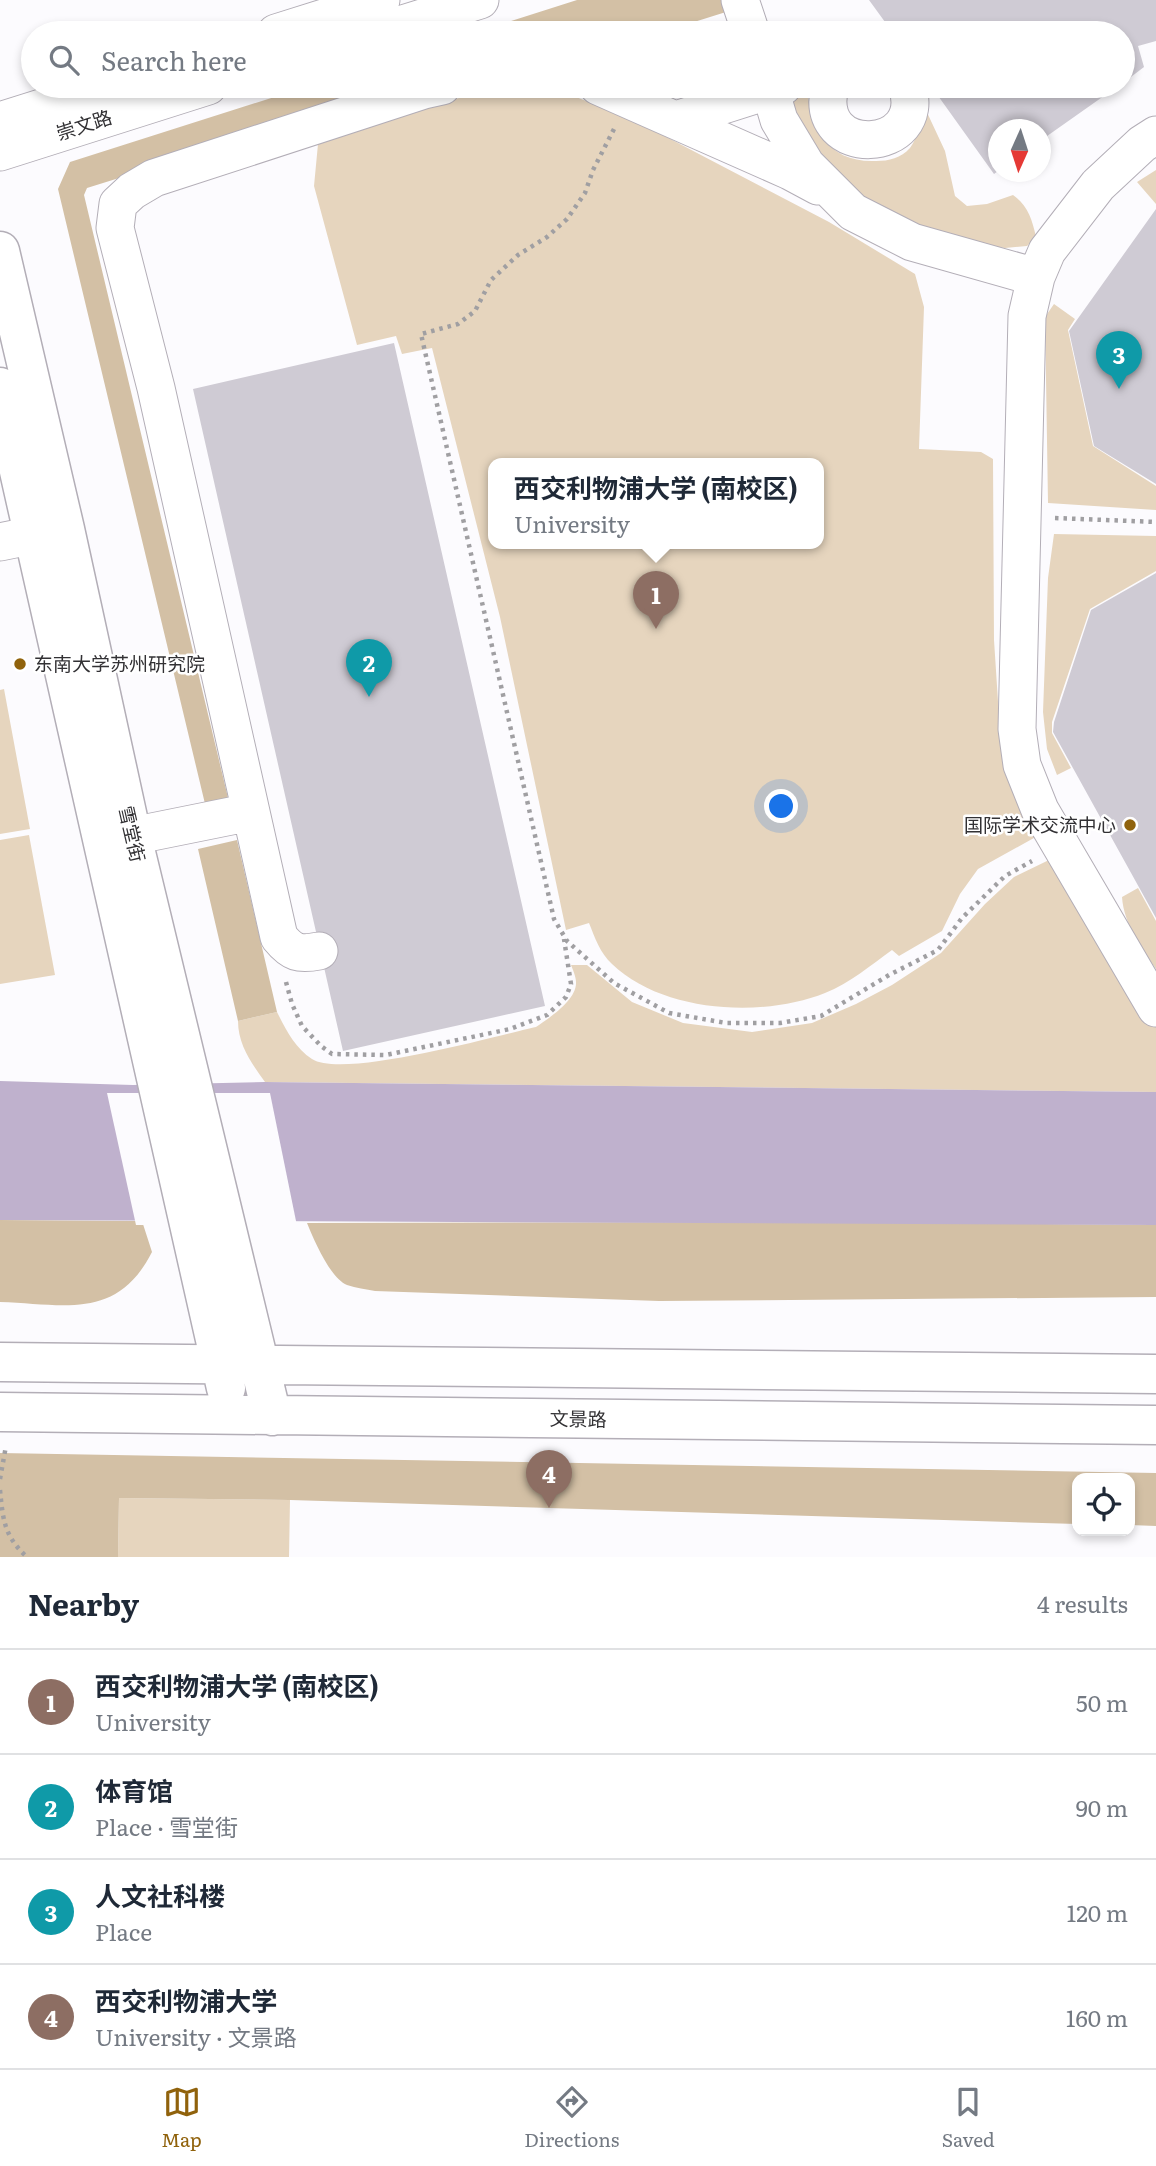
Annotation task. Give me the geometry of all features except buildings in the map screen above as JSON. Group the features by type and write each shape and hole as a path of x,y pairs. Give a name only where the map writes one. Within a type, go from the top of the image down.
{"main road":[{"name":"雪堂街","path":"0,251 33,536 132,836 171,1074 192,1235 232,1415"},
{"name":"雪堂街","path":"0,387 33,536 171,1074 229,1233 272,1416"},
{"path":"0,1362 1156,1374"},
{"name":"文景路","path":"0,1412 1156,1425"}],"street":[{"path":"314,21 381,0"},
{"path":"413,21 480,0"},
{"path":"740,0 747,21"},
{"name":"崇文路","path":"0,121 73,98"},
{"name":"崇文路","path":"0,152 170,98"},
{"path":"319,951 303,954 290,951 279,937 156,388 114,228 118,204 132,191 154,178 399,98"},
{"path":"626,98 790,171 838,197"},
{"path":"676,120 741,98"},
{"path":"776,98 779,120 806,165 853,212 912,242 1036,277"},
{"path":"828,98 830,113 836,125 845,134 870,141 883,139 895,132 905,121 910,108 910,98"},
{"path":"1156,135 1142,144 1098,185 1047,251 1036,277 1027,316 1019,741 1022,765 1035,799 1156,1008"},
{"path":"132,836 251,812"}],"path":[{"path":"631,100 593,170 584,193 567,219 547,237 518,255 491,280 475,311 458,324 421,334 554,919 567,941 614,983 668,1013 726,1023 780,1023 821,1016 889,975 938,950 962,918 1005,876 1061,845"},
{"path":"1022,517 1156,522"},
{"path":"279,937 292,1004 302,1026 332,1054 386,1055 510,1029 547,1015 566,997 571,984 563,934"},
{"path":"0,1490 3,1522 13,1544 27,1557"}],"shaded area":[{"path":"577,0 722,0 726,12 697,21 511,21"},
{"path":"271,98 376,98 87,188 84,195 229,802 206,808 58,189 70,162"},
{"path":"459,98 579,98 634,120 829,222 915,274 924,307 919,449 981,452 993,459 994,640 1000,732 1041,834 978,869 960,894 942,931 899,956 892,950 852,979 825,993 773,1006 744,1008 685,1001 658,993 633,980 608,960 589,923 566,930 500,617 432,348 402,354 396,336 357,345 314,186 318,144 369,119"},
{"path":"791,98 808,98 818,130 825,141 846,156 876,161 899,157 910,148 919,128 924,106 945,151 955,196 967,206 987,204 1013,195 1029,213 1036,237 1027,246 1005,248 971,243 916,224 861,196 804,137 787,103"},
{"path":"1156,170 1156,204 1137,182"},
{"path":"1054,304 1075,319 1068,330 1093,446 1156,486 1156,510 1048,503 1045,317"},
{"path":"1054,534 1156,536 1156,571 1090,609 1052,722 1052,733 1071,768 1057,775 1047,749 1043,712 1048,578"},
{"path":"4,689 30,829 0,834 0,690"},
{"path":"29,835 55,975 0,984 0,840"},
{"path":"237,840 277,1012 238,1021 198,849"},
{"path":"1049,860 1156,1021 1156,1092 265,1082 240,1038 238,1021 277,1012 301,1050 312,1059 329,1064 354,1064 420,1054 536,1027 561,1008 572,995 576,982 571,965 587,965 632,1002 683,1023 752,1032 812,1023 892,985 941,953 985,904 1014,877"},
{"path":"1138,888 1156,921 1156,969 1134,935 1123,907 1122,897"},
{"path":"0,1081 133,1085 265,1082 1156,1092 1156,1225 0,1220"},
{"path":"0,1220 142,1221 152,1252 138,1274 122,1289 105,1299 87,1304 67,1305 0,1302"},
{"path":"795,1222 1156,1225 1156,1297 659,1301 375,1291 347,1285 335,1275 323,1258 307,1223"},
{"path":"0,1453 1156,1473 1156,1526 1135,1525 1135,1473 1072,1473 1072,1524 290,1500 119,1498 118,1557 0,1557"},
{"path":"119,1498 290,1500 289,1557 118,1557"}],"pier":[{"path":"107,1093 270,1093 297,1226 136,1225"}],"place":[{"name":"人文社科楼","path":"1119,389"},
{"name":"西交利物浦大学 (南校区)","path":"656,629"},
{"name":"东南大学苏州研究院","path":"20,664"},
{"name":"体育馆","path":"369,697"},
{"name":"国际学术交流中心","path":"1130,825"},
{"name":"西交利物浦大学","path":"549,1508"}]}
